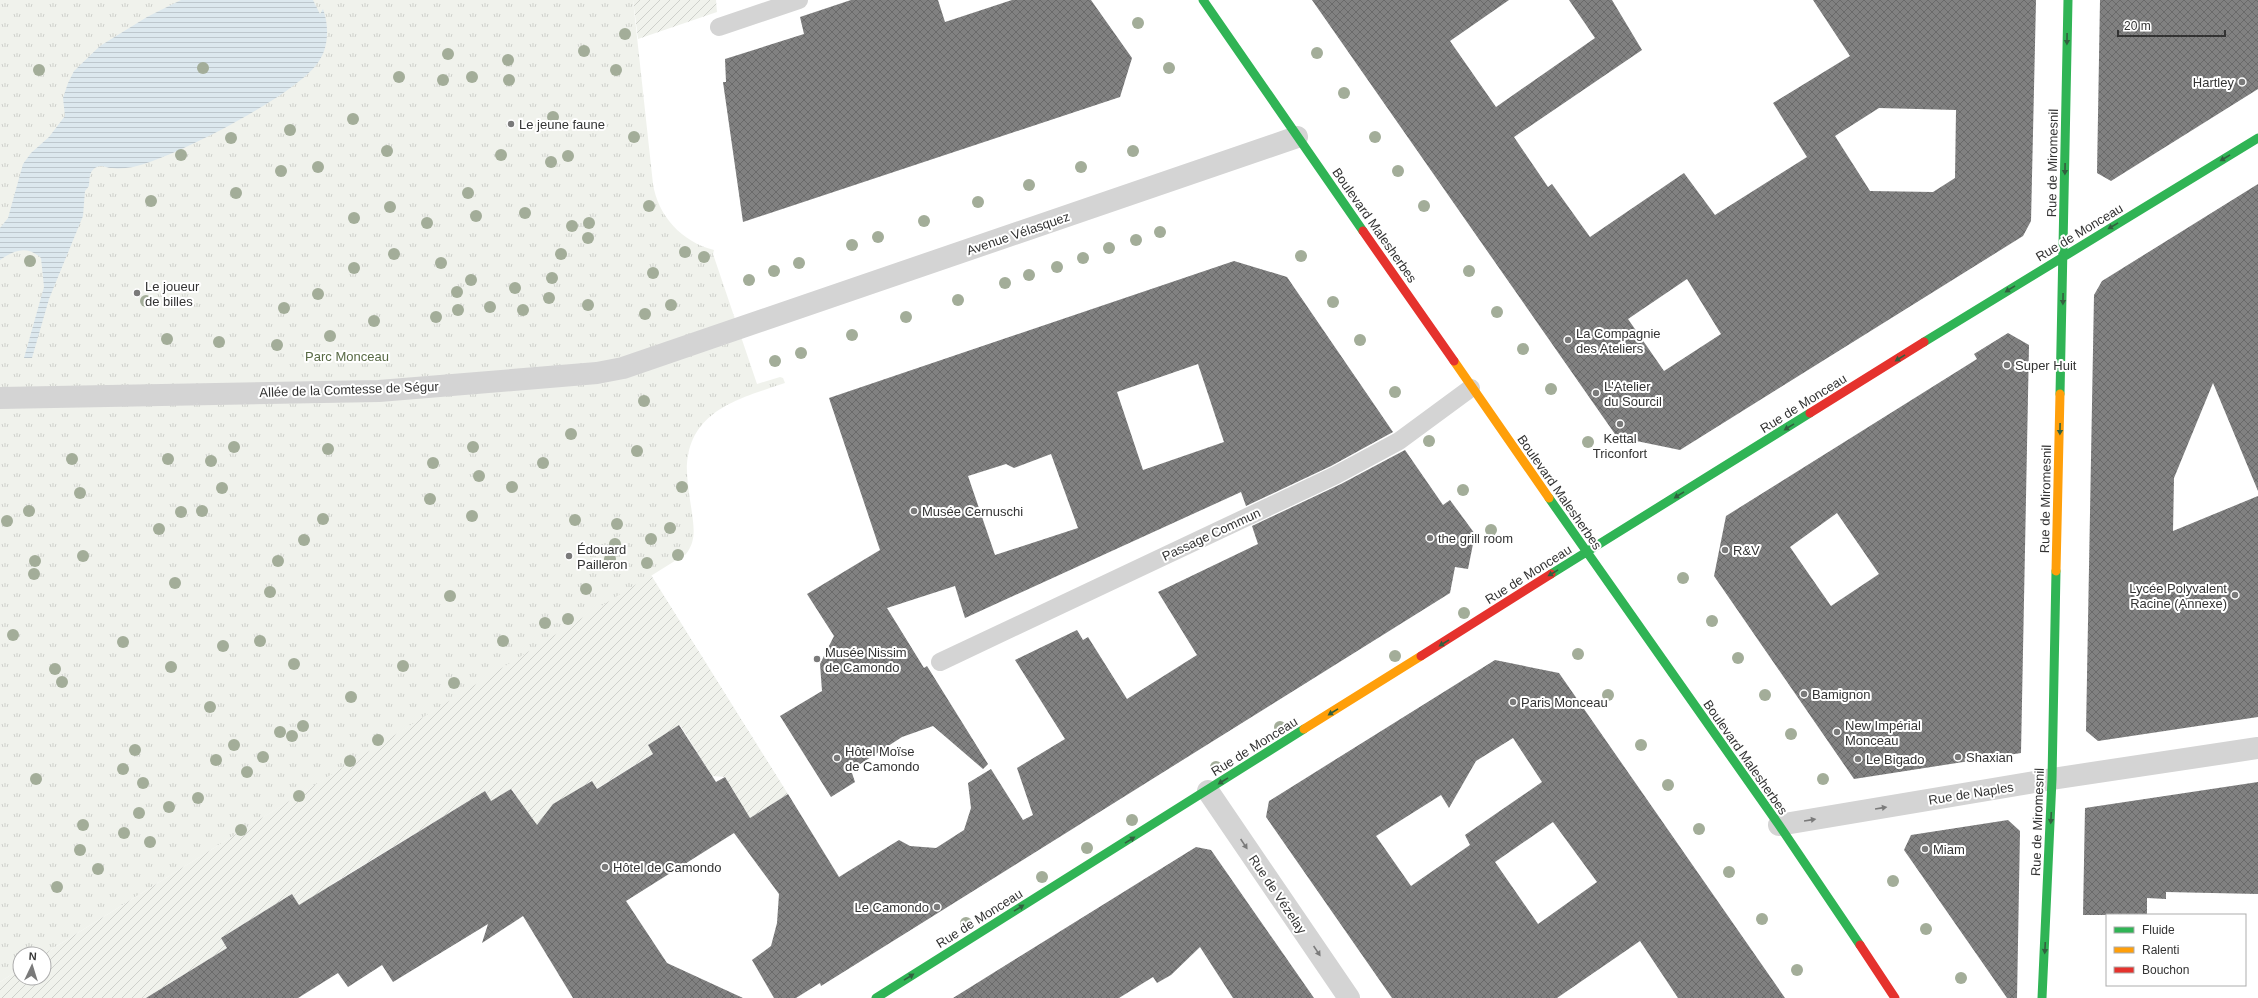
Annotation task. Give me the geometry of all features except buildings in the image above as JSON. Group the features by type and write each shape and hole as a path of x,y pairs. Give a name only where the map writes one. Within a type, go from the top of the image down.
{"street":[{"name":"Boulevard Malesherbes","path":"1203,0 1778,825 1896,998"},
{"name":"Rue de Miromesnil","path":"2042,998 2052,779 2064,256 2068,0"},
{"name":"Avenue Vélasquez","path":"739,329 1297,136"},
{"name":"Rue de Monceau","path":"876,998 2064,256 2258,138"},
{"name":"Allée de la Comtesse de Ségur","path":"0,398 379,391 598,373 623,368 739,329"},
{"name":"Rue de Naples","path":"1778,825 2052,779 2258,748"},
{"name":"Rue de Vézelay","path":"1208,791 1349,998"}],"lane":[{"path":"719,27 799,0"},
{"name":"Passage Commun","path":"940,662 1336,475 1399,441 1472,388"}],"green space":[{"name":"Parc Monceau","path":"0,0 633,0 653,184 660,207 673,226 682,234 702,246 714,250 713,254 757,384 780,377 783,378 785,383 733,402 718,411 705,422 695,435 689,453 687,474 694,535 686,554 52,949 52,946 12,946 12,974 0,982"},
{"path":"633,0 716,0 717,12 638,39"},
{"path":"651,575 788,794 742,823 733,794 735,793 725,777 712,776 680,725 648,745 654,753 596,789 591,781 565,798 537,830 512,789 491,802 485,791 332,884 340,897 307,917 292,894 221,938 227,948 146,998 0,998 0,982 12,974 12,986 52,986 52,949"}],"shaded area":[{"path":"181,0 313,0 320,14 323,9 325,15 327,35 325,49 319,61 307,75 287,90 262,107 204,139 151,162 128,168 100,166 96,167 92,171 89,186 85,191 83,216 49,299 32,358 24,358 44,287 41,258 31,251 20,250 0,260 0,228 8,218 23,164 31,153 49,137 65,116 63,98 74,71 100,46 147,17"}],"traffic: fast":[{"path":"1203,0 1363,231"},
{"path":"2060,394 2068,0"},
{"path":"1924,342 2258,138"},
{"path":"1551,574 1810,413"},
{"path":"1549,498 1779,825 1860,945"},
{"path":"2042,998 2052,779 2056,571"},
{"path":"876,998 1304,729"}],"traffic: slow":[{"path":"1454,361 1549,498"},
{"path":"2056,571 2060,394"},
{"path":"1304,729 1421,656"}],"traffic: jam":[{"path":"1363,231 1454,361"},
{"path":"1810,413 1924,342"},
{"path":"1421,656 1551,574"},
{"path":"1860,945 1895,998"}],"place":[{"name":"Hartley","path":"2242,82"},
{"name":"Le jeune faune","path":"511,124"},
{"name":"Le joueur de billes","path":"137,293"},
{"name":"La Compagnie des Ateliers","path":"1568,340"},
{"name":"Super Huit","path":"2007,365"},
{"name":"L'Atelier du Sourcil","path":"1596,393"},
{"name":"Kettal Triconfort","path":"1620,424"},
{"name":"Musée Cernuschi","path":"914,511"},
{"name":"the grill room","path":"1430,538"},
{"name":"R&V","path":"1725,550"},
{"name":"Édouard Pailleron","path":"569,556"},
{"name":"Lycée Polyvalent Racine (Annexe)","path":"2235,595"},
{"name":"Musée Nissim de Camondo","path":"817,659"},
{"name":"Bamignon","path":"1804,694"},
{"name":"Paris Monceau","path":"1513,702"},
{"name":"New Impérial Monceau","path":"1837,732"},
{"name":"Shaxian","path":"1958,757"},
{"name":"Hôtel Moïse de Camondo","path":"837,758"},
{"name":"Le Bigado","path":"1858,759"},
{"name":"Miam","path":"1925,849"},
{"name":"Hôtel de Camondo","path":"605,867"},
{"name":"Le Camondo","path":"937,907"}]}
